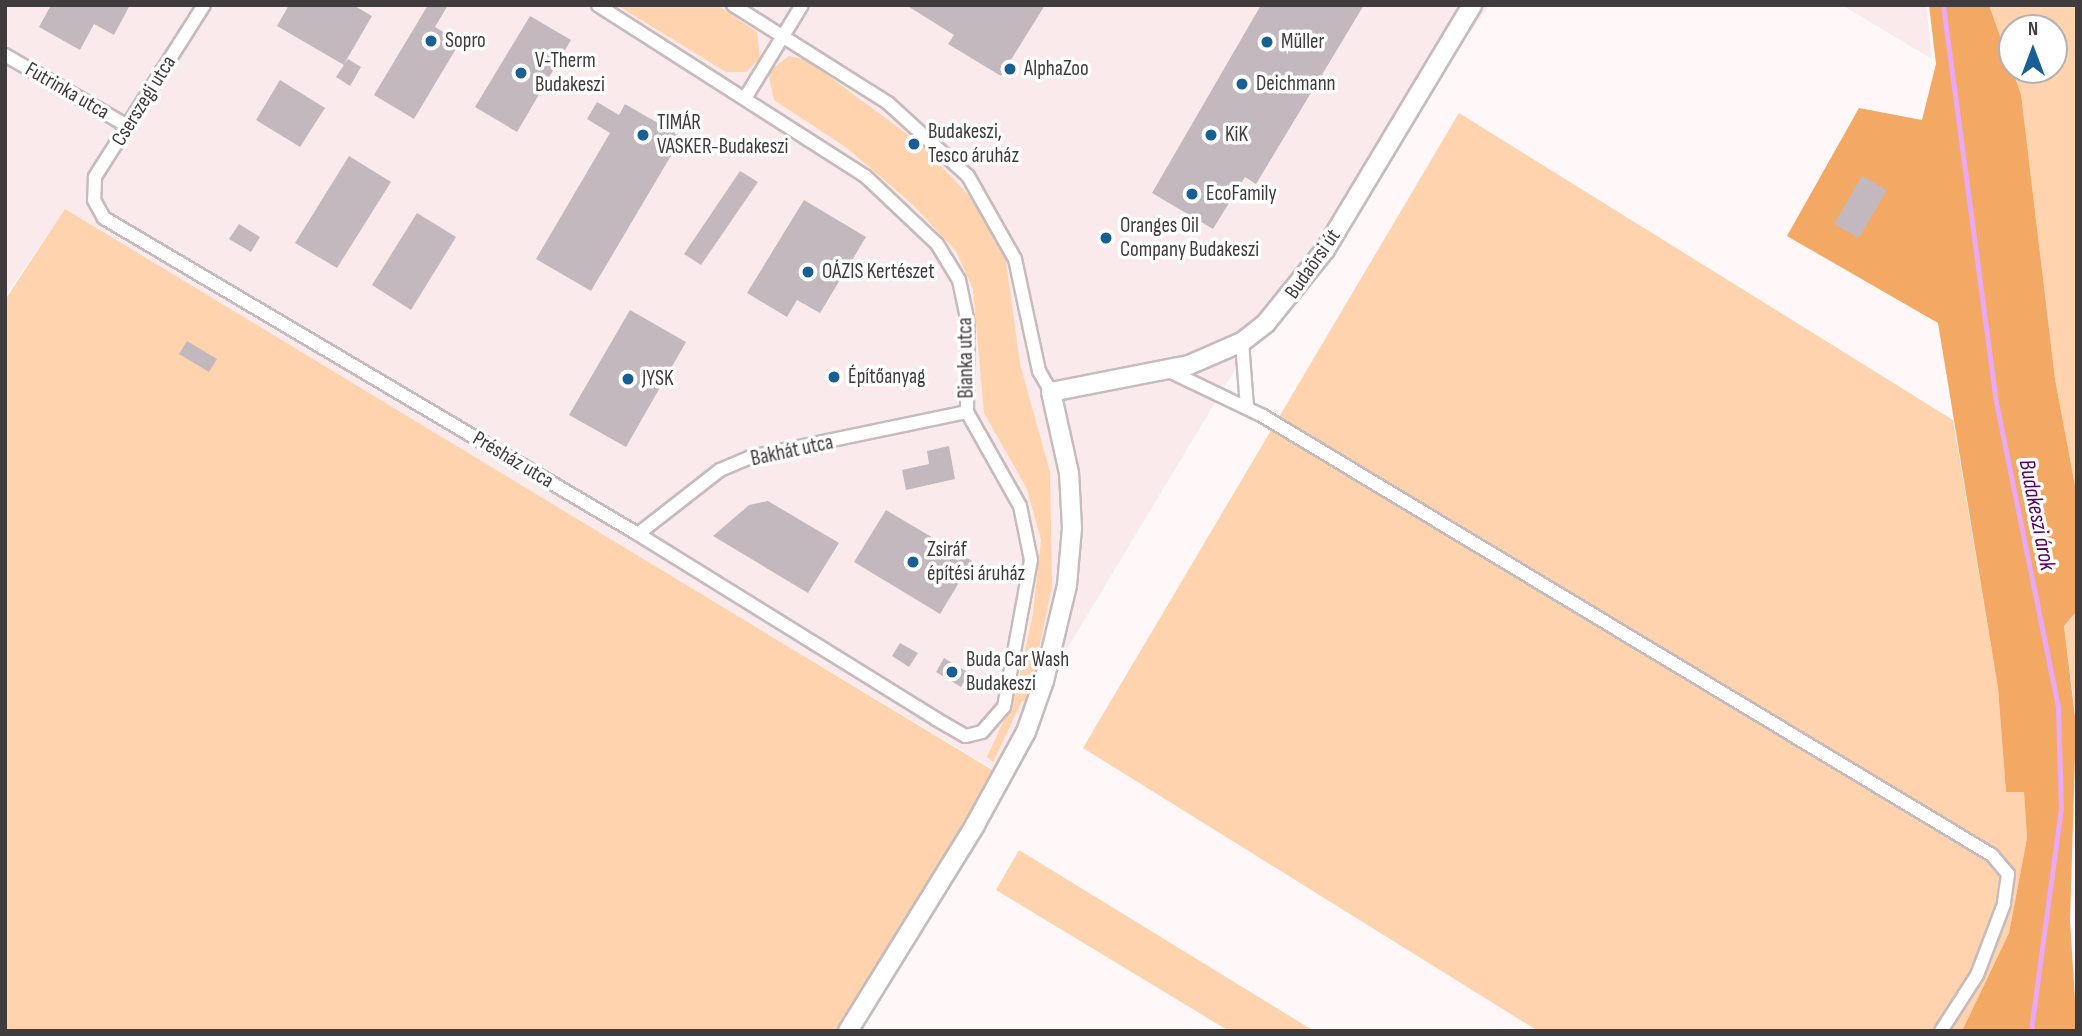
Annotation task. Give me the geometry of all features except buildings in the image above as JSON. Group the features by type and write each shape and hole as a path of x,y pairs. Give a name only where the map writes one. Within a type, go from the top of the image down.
{"main road":[{"name":"Budaörsi út","path":"1051,392 1165,369 1242,342 1307,277 1472,5"},
{"path":"848,1031 975,825 1026,732 1044,681 1067,585 1072,528 1069,473 1051,392"}],"street":[{"name":"Cserszegi utca","path":"94,200 96,177 204,5"},
{"name":"Bianka utca","path":"598,5 747,95 865,176 937,244 959,280 964,303 967,412 1029,531 1028,594 1004,707 993,724 966,736 936,719"},
{"path":"733,5 888,103 968,176 995,218 1015,259 1039,371 1051,392"},
{"path":"747,95 802,5"},
{"name":"Futrinka utca","path":"5,55 129,127"},
{"name":"Présház utca","path":"94,200 104,218 638,534 936,719"},
{"path":"1242,342 1247,407"},
{"path":"1165,369 1247,407 1992,855 2008,874 2004,904 1977,975 1941,1031"},
{"name":"Bakhát utca","path":"638,534 720,470 751,457 967,412"}],"shaded area":[{"path":"5,5 1490,5 1290,278 994,770 65,210 5,296"},
{"path":"617,5 717,5 757,32 760,58 746,72 726,72"},
{"path":"1842,5 1926,5 1932,59"},
{"path":"1929,5 1989,5 1998,30 1998,84 2017,84 2021,94 2055,379 2077,496 2077,611 2064,626 2076,725 2070,921 2077,1031 1962,1031 2009,933 2027,838 2024,792 2006,792 1998,688 1938,323 1787,236 1859,108 1922,120 1936,64"},
{"path":"1989,5 2077,5 2077,496 2055,379 2018,84 2068,84 2068,14 1998,14 1998,30"},
{"path":"789,56 807,60 918,142 976,203 1005,254 1020,364 1050,472 1052,586 1028,702 1022,701 993,762 987,757 1015,696 1033,613 1041,540 1027,489 984,413 973,289 956,251 912,204 847,148 774,100 768,72"},
{"path":"1459,113 1953,420 1998,688 2006,791 2024,791 2027,838 2009,933 1962,1031 1538,1031 1083,748"},
{"path":"65,209 994,771 841,1031 5,1031 5,300"},
{"path":"2077,611 2077,725 2064,626"},
{"path":"1019,850 1314,1031 1229,1031 996,890"}],"waterway":[{"name":"Budakeszi árok","path":"1943,5 1996,402 2058,708 2061,808 2031,1031"}],"place":[{"name":"Sopro","path":"431,41"},
{"name":"Müller","path":"1267,42"},
{"name":"AlphaZoo","path":"1010,69"},
{"name":"V-Therm Budakeszi","path":"521,73"},
{"name":"Deichmann","path":"1242,84"},
{"name":"TIMÁR VASKER-Budakeszi","path":"643,135"},
{"name":"KiK","path":"1211,135"},
{"name":"Budakeszi, Tesco áruház","path":"914,144"},
{"name":"EcoFamily","path":"1192,194"},
{"name":"Oranges Oil Company Budakeszi","path":"1106,238"},
{"name":"OÁZIS Kertészet","path":"808,272"},
{"name":"Építőanyag","path":"834,377"},
{"name":"JYSK","path":"628,379"},
{"name":"Zsiráf építési áruház","path":"913,562"},
{"name":"Buda Car Wash Budakeszi","path":"952,672"}]}
